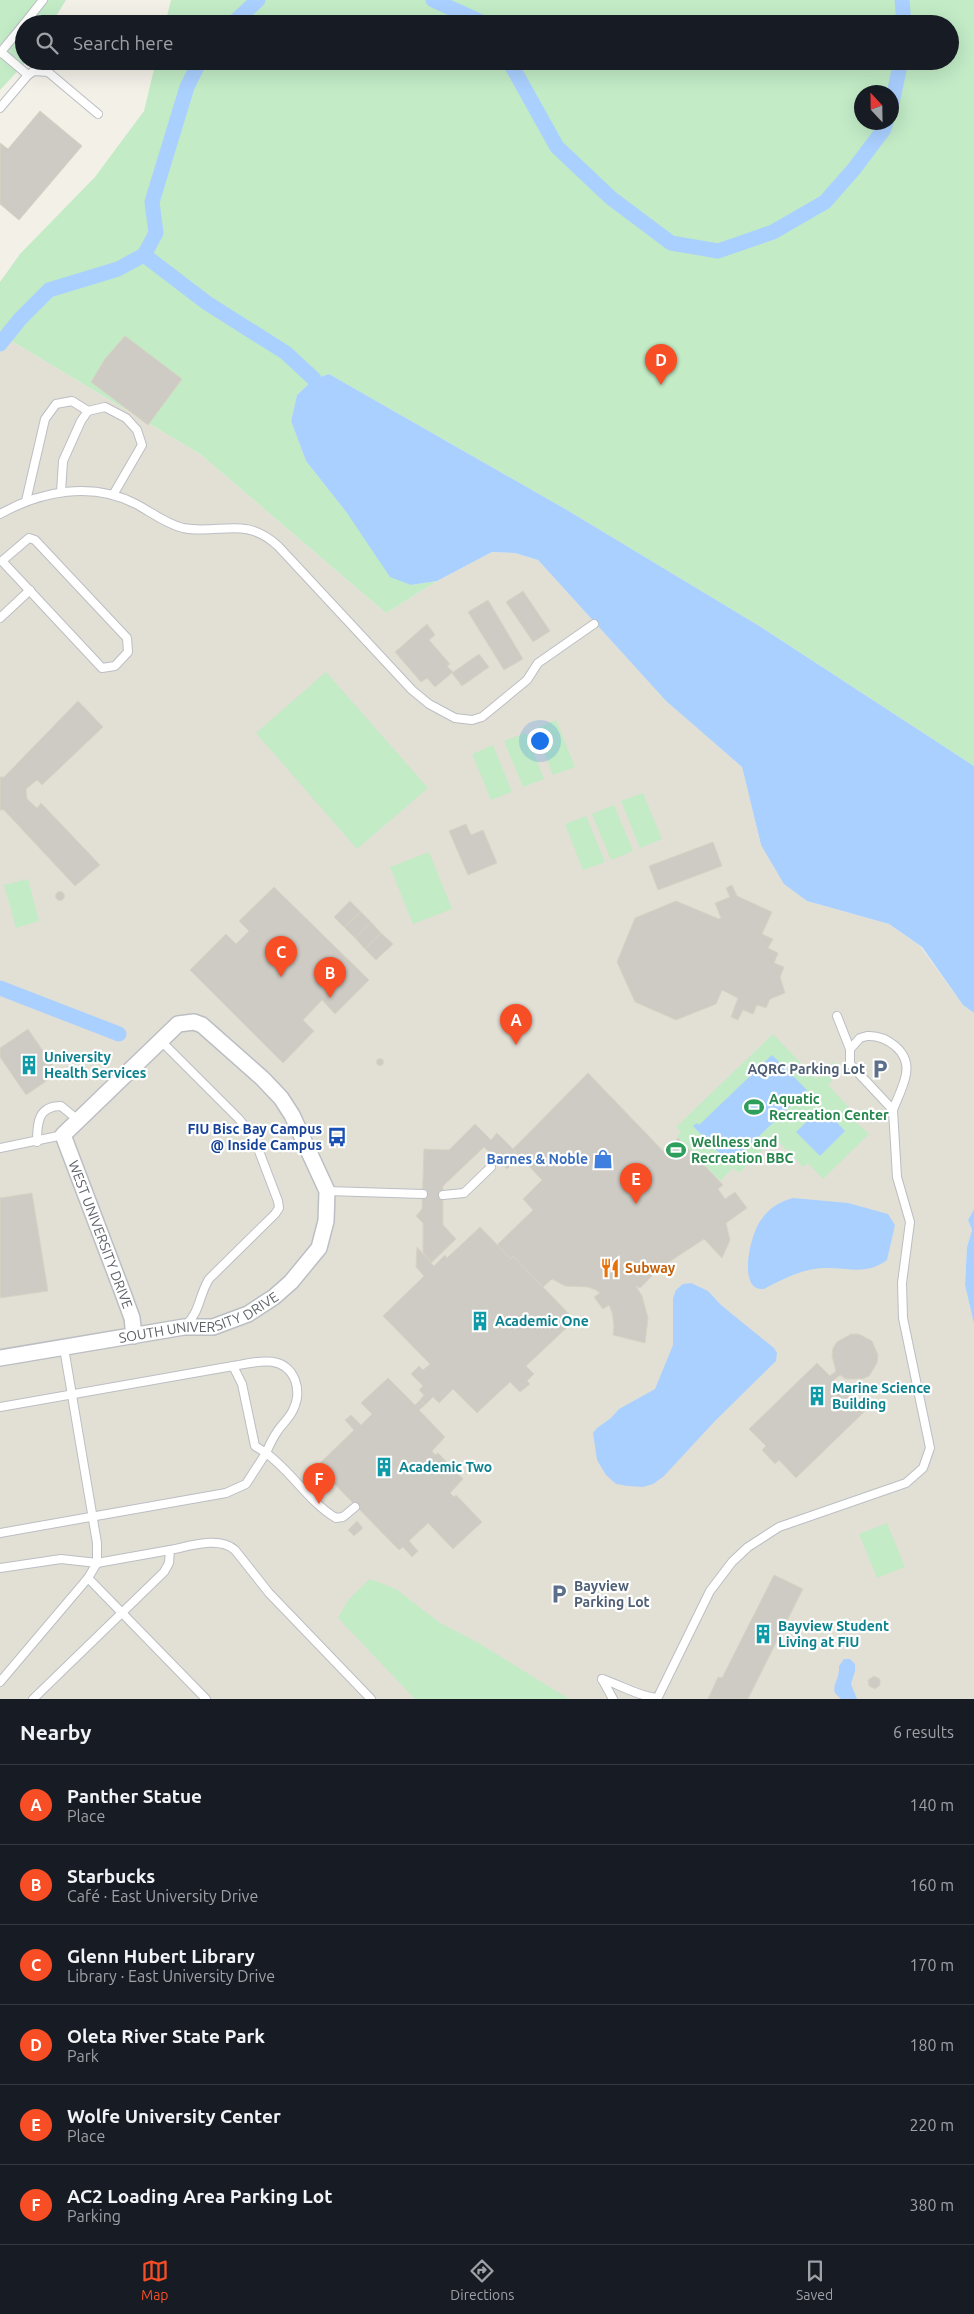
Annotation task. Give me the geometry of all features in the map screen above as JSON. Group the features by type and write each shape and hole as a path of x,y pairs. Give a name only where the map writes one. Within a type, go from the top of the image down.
{"street":[{"path":"63,1135 178,1024 185,1022 202,1025 262,1078 281,1098 292,1115 326,1191"},
{"name":"WEST UNIVERSITY DRIVE","path":"63,1135 132,1318 134,1336"},
{"name":"SOUTH UNIVERSITY DRIVE","path":"0,1358 184,1328 213,1327 248,1314 291,1282 319,1248 326,1221 326,1191"}],"lane":[{"path":"31,15 43,0"},
{"path":"15,34 0,52 15,64"},
{"path":"22,70 28,75"},
{"path":"0,108 28,75 34,71 48,72 98,114"},
{"path":"26,500 45,419 56,404 72,401 88,411"},
{"path":"62,492 63,461 81,421 88,411 106,407 126,418 137,430 142,445 113,495"},
{"path":"0,514 26,500 44,494 93,491 130,501 174,525 184,528 241,528 257,530 268,536 412,690 429,704 455,718 472,720 482,717 528,680 538,664 594,624"},
{"path":"28,538 35,540 127,638 128,652 115,666 102,668 30,590 1,561 28,538"},
{"path":"0,618 30,590"},
{"path":"836,1016 850,1048 850,1064 893,1110"},
{"path":"613,1699 602,1679 618,1684 643,1697 657,1699 710,1591 732,1562 748,1547 779,1527 906,1483 916,1477 927,1461 929,1439 903,1318 902,1283 910,1222 897,1176 893,1110 906,1073 906,1065 899,1050 886,1040 874,1036 860,1038 850,1048"},
{"path":"160,1040 239,1119 254,1138 277,1193 278,1208 275,1214 208,1279 198,1310 184,1328"},
{"path":"37,1142 37,1122 45,1109 61,1106 78,1120"},
{"path":"0,1148 37,1142 63,1135"},
{"path":"443,1195 464,1193 491,1167"},
{"path":"326,1191 423,1194"},
{"path":"0,1682 88,1578 97,1563 97,1542 64,1348"},
{"path":"0,1407 259,1361 280,1362 294,1378 297,1388 295,1406 292,1412 277,1432 252,1477 237,1490 0,1533"},
{"path":"233,1366 242,1384 256,1446 280,1464 336,1518 343,1517 355,1507"},
{"path":"0,1568 61,1559 97,1563 207,1544 229,1545 256,1575 269,1593 371,1699"},
{"path":"33,1699 164,1572 169,1563 170,1550"},
{"path":"88,1578 206,1699"}],"shaded area":[{"path":"0,334 200,454 386,613 437,581 492,552 515,553 538,560 666,701 742,767 761,845 807,901 889,924 920,946 963,1005 974,1013 974,1209 968,1220 972,1230 967,1247 965,1285 974,1324 974,1699 0,1699"}],"green space":[{"path":"0,0 66,0 57,15 15,15 15,70 19,70 0,90"},
{"path":"171,0 974,0 974,766 761,627 567,510 329,374 314,379 297,395 291,421 306,461 347,513 411,585 437,581 386,613 200,454 0,334 0,282 20,254 95,177 144,111 154,70 959,70 959,15 167,15"},
{"path":"326,672 428,788 357,849 256,733"},
{"path":"556,720 575,767 553,775 535,729"},
{"path":"526,733 544,779 523,787 504,741"},
{"path":"493,745 512,792 491,800 472,754"},
{"path":"643,793 662,839 640,848 621,801"},
{"path":"614,805 633,851 611,860 592,814"},
{"path":"586,816 605,862 583,870 565,824"},
{"path":"429,852 452,909 413,924 390,867"},
{"path":"28,879 39,921 16,928 4,885"},
{"path":"773,1034 816,1079 834,1062 841,1065 832,1074 832,1081 828,1085 857,1116 854,1120 869,1134 823,1179 808,1163 803,1167 775,1138 739,1173 733,1168 720,1181 677,1136 681,1132 676,1127"},
{"path":"887,1523 905,1567 877,1578 859,1534"},
{"path":"370,1579 396,1589 440,1623 477,1642 569,1699 415,1699 338,1618 349,1599"}],"water":[{"path":"329,374 567,510 761,627 974,766 974,1013 963,1005 922,947 889,924 807,901 784,884 761,845 742,767 666,701 538,560 515,553 492,552 437,581 411,585 390,577 347,513 306,461 291,421 297,395 314,379"},
{"name":"Aquatic Recreation Center","path":"772,1055 807,1090 730,1164 693,1126 697,1123 699,1125"},
{"path":"822,1107 845,1131 820,1156 796,1132"},
{"path":"793,1198 848,1203 888,1214 895,1225 887,1260 879,1265 864,1269 823,1268 808,1270 785,1278 764,1289 755,1287 750,1281 748,1272 748,1260 753,1236 764,1216 771,1209"},
{"path":"974,1209 974,1324 965,1285 967,1247 972,1230 968,1220"},
{"path":"691,1283 708,1291 721,1305 774,1348 777,1353 776,1361 715,1421 663,1477 653,1484 643,1487 616,1484 606,1475 597,1460 593,1433 619,1409 655,1389 673,1345 673,1298 676,1290 683,1284"},
{"path":"844,1659 850,1659 855,1664 851,1684 857,1699 841,1699 834,1690 839,1666"}],"building":[{"path":"40,111 82,146 19,220 0,204 0,143 8,149"},
{"path":"125,336 182,379 148,425 91,382 105,359"},
{"path":"523,591 550,631 533,642 506,602"},
{"path":"488,600 523,659 504,670 468,612"},
{"path":"427,624 435,635 429,640 450,664 447,666 453,672 435,687 427,678 421,682 395,652"},
{"path":"479,654 489,667 462,686 452,673"},
{"path":"78,701 103,727 42,785 37,780 26,789 27,799 37,808 41,803 100,865 75,886 4,810 0,810 0,777 4,777"},
{"path":"466,824 471,835 483,830 497,863 468,875 449,831"},
{"path":"713,842 722,866 658,890 649,866"},
{"path":"732,885 737,896 772,912 762,934 773,939 768,948 778,953 774,963 784,967 780,977 785,993 770,999 766,1008 757,1005 753,1014 743,1010 738,1020 731,1017 738,998 722,990 716,1004 676,1020 635,1002 617,962 635,918 676,901 719,919 721,918 715,903 730,897 726,888"},
{"path":"274,887 369,980 335,1014 322,1000 303,1020 314,1031 283,1063 190,970 226,934 236,944 249,931 239,921"},
{"path":"60,891 65,896 60,901 55,896"},
{"path":"350,901 361,912 344,927 334,917"},
{"path":"361,912 371,922 355,938 344,927"},
{"path":"371,922 381,933 365,949 355,938"},
{"path":"381,933 393,944 376,960 365,949"},
{"name":"University Health Services","path":"28,1029 58,1073 26,1095 0,1057 0,1048"},
{"path":"380,1059 383,1062 380,1065 377,1062"},
{"path":"588,1073 664,1152 678,1138 723,1185 718,1189 725,1199 735,1192 747,1208 726,1223 730,1240 722,1258 704,1239 660,1268 640,1288 636,1286 642,1296 648,1318 645,1343 613,1335 612,1312 609,1305 603,1309 594,1297 600,1293 596,1290 588,1287 565,1286 552,1279 543,1287 513,1256 511,1259 497,1245 533,1210 523,1199 542,1180 513,1149"},
{"path":"475,1124 491,1140 497,1133 520,1156 507,1169 484,1147 443,1186 443,1225 456,1239 431,1263 423,1253 423,1223 416,1216 422,1209 424,1149 449,1150"},
{"path":"32,1193 48,1291 0,1298 0,1198"},
{"name":"Academic One","path":"480,1227 511,1259 513,1256 575,1320 526,1366 534,1374 527,1381 530,1384 520,1392 510,1382 477,1413 453,1389 439,1403 433,1397 425,1405 420,1400 424,1395 419,1390 423,1386 411,1374 419,1366 423,1370 430,1364 383,1316 424,1276 416,1267 417,1247 434,1266 445,1255 447,1258"},
{"name":"Marine Science Building","path":"851,1334 859,1334 872,1341 878,1355 877,1363 869,1376 862,1379 846,1379 840,1375 834,1380 865,1411 796,1478 779,1460 775,1464 762,1450 766,1446 749,1429 817,1363 830,1376 836,1371 832,1356 833,1348 837,1342"},
{"name":"Academic Two","path":"388,1378 415,1405 420,1400 425,1405 419,1410 445,1437 432,1451 435,1455 438,1453 463,1479 450,1493 454,1497 456,1495 482,1522 453,1549 428,1523 409,1541 418,1551 412,1557 403,1547 399,1550 317,1466 354,1430 345,1420 351,1415 361,1425 372,1414 361,1403"},
{"path":"357,1521 363,1528 354,1536 348,1530"},
{"name":"Bayview Student Living at FIU","path":"774,1575 803,1589 748,1699 708,1699 718,1677 722,1678"},
{"path":"874,1676 880,1679 880,1685 875,1689 869,1686 868,1680"}],"waterway":[{"path":"242,15 258,0"},
{"path":"433,0 466,15"},
{"path":"902,0 903,15"},
{"path":"196,70 187,87 152,202 156,233 144,255 207,303 286,353 314,379"},
{"path":"514,70 557,147 611,198 671,243 718,251 773,232 825,202 854,169 883,130"},
{"path":"896,85 899,70"},
{"path":"0,344 20,319 49,290 118,269 144,255"},
{"path":"0,988 119,1034"}],"place":[{"name":"Oleta River State Park","path":"661,385"},
{"name":"Glenn Hubert Library","path":"281,977"},
{"name":"Starbucks","path":"330,998"},
{"name":"Panther Statue","path":"516,1045"},
{"name":"University Health Services","path":"29,1065"},
{"name":"AQRC Parking Lot","path":"880,1069"},
{"name":"Aquatic Recreation Center","path":"754,1107"},
{"name":"FIU Bisc Bay Campus @ Inside Campus","path":"337,1137"},
{"name":"Wellness and Recreation BBC","path":"676,1150"},
{"name":"Barnes & Noble","path":"603,1159"},
{"name":"Wolfe University Center","path":"636,1204"},
{"name":"Subway","path":"610,1268"},
{"name":"Academic One","path":"480,1321"},
{"name":"Marine Science Building","path":"817,1396"},
{"name":"Academic Two","path":"384,1467"},
{"name":"AC2 Loading Area Parking Lot","path":"319,1504"},
{"name":"Bayview Parking Lot","path":"559,1594"},
{"name":"Bayview Student Living at FIU","path":"763,1634"}]}
